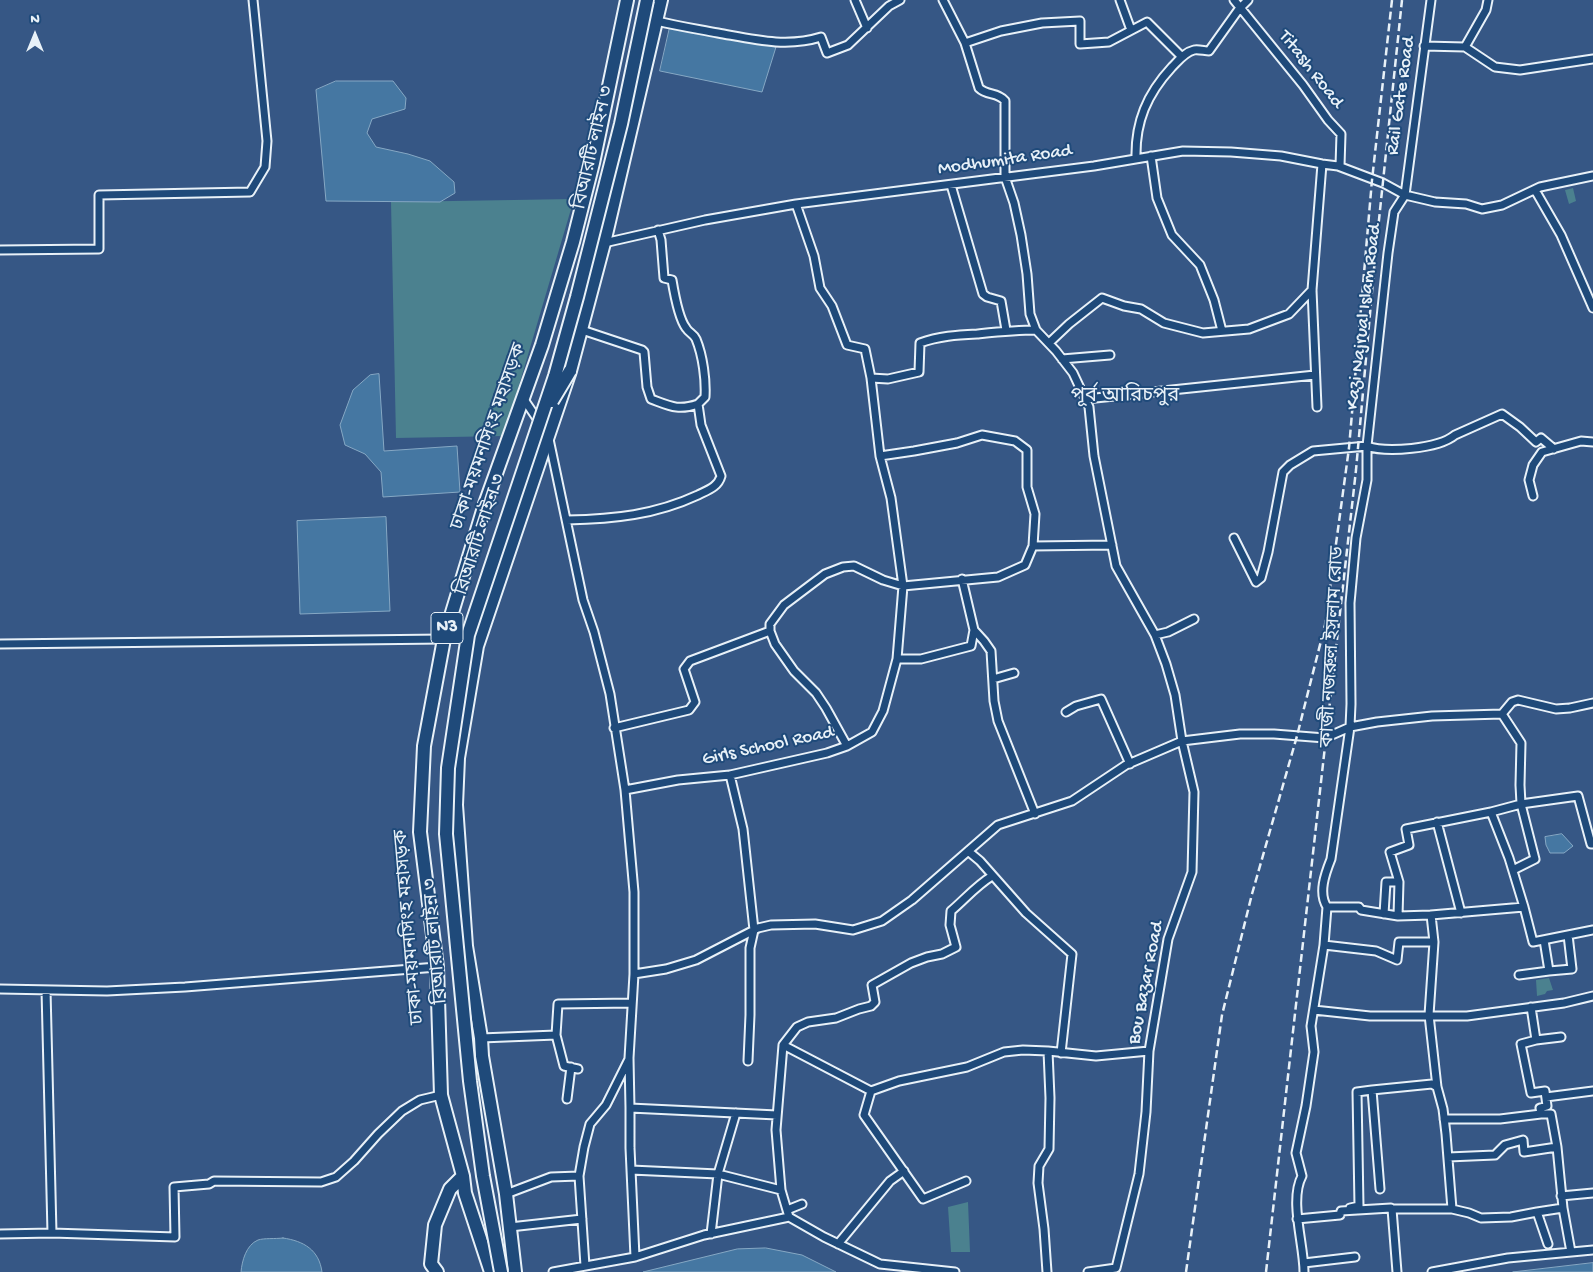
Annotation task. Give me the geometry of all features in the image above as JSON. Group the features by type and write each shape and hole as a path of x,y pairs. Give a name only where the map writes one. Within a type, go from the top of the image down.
{"highway":[{"name":"ঢাকা-ময়মনসিংহ মহাসড়ক","path":"491,1272 465,1193 463,1176 440,1095 436,967 420,832 424,746 444,639 485,504 542,345 573,242 593,162 627,0"},
{"name":"বিআরটি লাইন ৩","path":"500,1272 483,1176 470,1081 446,834 448,768 468,635 555,376 580,288 621,124 647,0"},
{"name":"N3","path":"515,1272 506,1194 482,1056 481,1038 466,946 456,805 458,758 477,646 570,371 582,330 661,0"},
{"path":"537,429 570,371"},
{"path":"437,1272 431,1264 435,1225 450,1189 463,1176"}],"street":[{"path":"0,250 99,249 99,195 250,192 265,167 267,141 253,0"},
{"path":"855,0 866,28"},
{"path":"657,21 676,26 779,43 797,42 821,37 828,53 848,45 889,6 900,0"},
{"path":"871,378 888,379 919,372 920,343 954,335 1006,330 1036,330 1030,314 1021,235 1014,203 1005,177 1005,101 998,94 983,92 979,88 965,43 943,0"},
{"path":"1120,0 1131,30"},
{"name":"Titash Road","path":"1234,0 1341,134 1340,166"},
{"path":"1136,159 1135,142 1139,122 1155,86 1182,57 1193,50 1209,51 1248,0"},
{"name":"Rail Gate Road","path":"1405,196 1431,0"},
{"path":"1465,47 1486,10 1488,0"},
{"path":"965,43 1001,31 1042,23 1080,22 1080,44 1109,42 1147,22 1182,57"},
{"path":"1424,46 1465,47 1494,67 1520,70 1593,59"},
{"name":"Modhumita Road","path":"604,243 658,230 796,204 1094,166 1183,150 1280,156 1340,166 1383,183 1405,196 1435,202 1466,204 1482,209 1502,205 1540,187 1593,176"},
{"path":"1151,156 1156,198 1172,235 1200,265 1214,300 1222,331"},
{"path":"1317,407 1312,290 1322,164"},
{"path":"952,185 983,294 1001,301 1006,330"},
{"path":"1535,190 1561,235 1593,308"},
{"name":"Kazi Najrual Islam Road","path":"1367,446 1394,212 1405,196"},
{"name":"Girls School Road","path":"625,790 678,780 730,775 828,753 847,746 872,732 883,711 897,659 903,586 891,498 880,456 871,378 865,349 847,345 832,306 820,288 814,256 796,204"},
{"path":"582,330 642,350 645,354 647,387 651,399 673,407 686,408 698,404 705,397 706,387 696,338 686,329 672,280 664,278 661,240 658,230"},
{"path":"1049,343 1069,324 1102,298 1124,306 1141,309 1164,323 1203,333 1249,329 1289,314 1312,290"},
{"name":"Bou Bazar Road","path":"1036,330 1072,372 1086,399 1091,414 1094,456 1116,566 1155,635 1166,664 1175,695 1182,742 1194,792 1192,872 1168,939 1149,1051 1146,1112 1139,1174 1116,1268 1088,1272"},
{"path":"1062,359 1110,355"},
{"path":"1086,399 1315,375"},
{"path":"523,398 548,435 583,600 594,632 610,694 625,790 634,892 634,974 629,1058 635,1257"},
{"path":"567,520 599,520 650,513 682,502 712,488 720,482 721,476 701,426 698,404"},
{"path":"1234,538 1256,582 1261,578 1268,552 1283,472 1290,465 1313,452 1367,446 1394,449 1433,445 1502,414 1536,442 1541,438 1554,449"},
{"path":"847,746 816,693 794,671 776,644 770,631 770,624 784,605 825,574 843,567 854,566 883,580 903,586 998,577 1025,565 1034,546 1034,514 1026,476 1027,450 1015,441 982,435 923,449 880,456"},
{"path":"1533,496 1529,480 1533,465 1542,452 1581,441 1593,442"},
{"name":"কাজী নজরুল ইসলাম রোড","path":"1304,1272 1297,1219 1297,1184 1302,1176 1296,1153 1306,1106 1314,1052 1311,1026 1324,944 1326,907 1322,900 1324,877 1331,858 1350,727 1350,603 1356,538 1366,480 1367,446"},
{"path":"1034,546 1112,545"},
{"path":"897,659 921,660 971,646 974,630 962,579"},
{"path":"1155,635 1168,632 1194,619"},
{"path":"974,630 991,651 994,700 998,721 1035,814"},
{"path":"614,728 690,710 694,702 684,669 690,661 770,631"},
{"path":"0,644 444,639"},
{"path":"993,679 1014,673"},
{"path":"1066,712 1076,706 1102,698 1130,764"},
{"path":"634,974 696,960 754,930 771,926 815,924 854,930 882,921 912,900 998,825 1072,801 1130,764 1182,742 1230,735 1274,734 1325,738 1350,727 1432,716 1502,714 1512,702 1518,700 1556,709 1593,703"},
{"path":"1502,714 1521,743 1521,804 1535,858 1513,870"},
{"path":"730,775 743,829 754,930 750,948 748,1061"},
{"path":"1398,916 1398,882 1390,852 1410,845 1406,829 1521,804 1578,796 1591,844 1593,844"},
{"path":"1491,812 1513,870 1533,942 1593,930"},
{"path":"1437,822 1461,913"},
{"path":"968,851 980,861 1026,913 1072,954 1061,1053"},
{"path":"955,1272 880,1264 838,1244 788,1214 781,1190 776,1130 783,1045 797,1028 808,1022 836,1018 859,1008 871,1006 875,1002 872,985 911,963 927,956 942,954 956,947 950,925 952,911 978,885 992,876"},
{"path":"1384,914 1386,882 1398,882"},
{"path":"1326,907 1353,906 1359,907 1361,910 1398,916 1524,907"},
{"path":"1431,915 1434,942 1429,1015 1437,1087 1444,1119 1452,1210"},
{"path":"1519,975 1572,968 1568,935"},
{"path":"1544,940 1549,971"},
{"path":"1324,944 1376,951 1398,960 1400,942 1434,942"},
{"path":"0,990 108,991 185,987 436,967"},
{"path":"46,990 52,1233"},
{"path":"1314,1010 1370,1016 1476,1015 1564,1003 1593,996"},
{"path":"567,1099 575,1068 564,1066 556,1036 558,1004 632,1003"},
{"path":"1531,1007 1536,1040"},
{"path":"481,1038 556,1036"},
{"path":"1541,1114 1540,1108 1547,1106 1545,1091 1532,1093 1520,1044 1561,1037"},
{"path":"783,1045 871,1091 899,1081 967,1067 1004,1052 1023,1050 1048,1051 1096,1056 1149,1051"},
{"path":"1047,1272 1038,1183 1039,1166 1049,1149 1050,1098 1048,1051"},
{"path":"585,1266 579,1176 584,1147 590,1124 606,1105 629,1058"},
{"path":"1297,1219 1340,1215 1341,1211 1358,1206 1357,1092 1432,1084 1437,1087"},
{"path":"1372,1090 1380,1189"},
{"path":"871,1091 864,1115 923,1199 966,1181"},
{"path":"1546,1097 1593,1091"},
{"path":"0,1234 52,1233 175,1237 174,1187 209,1184 214,1181 321,1182 336,1176 354,1161 402,1111 420,1100 440,1095"},
{"path":"630,1108 777,1115"},
{"path":"711,1234 718,1174 736,1113"},
{"path":"1444,1119 1500,1119 1551,1114 1557,1147 1561,1196 1571,1252"},
{"path":"1448,1157 1495,1154 1505,1145 1523,1140 1524,1152 1557,1147"},
{"path":"631,1170 718,1174 781,1190"},
{"path":"838,1244 890,1181 904,1171"},
{"path":"506,1194 551,1176 579,1176"},
{"path":"1561,1196 1593,1193"},
{"path":"553,1272 635,1257 711,1234 788,1214 802,1204"},
{"path":"1341,1211 1391,1208 1452,1210 1469,1213 1481,1218 1511,1217 1563,1208"},
{"path":"1392,1209 1396,1272"},
{"path":"1537,1212 1548,1244"},
{"path":"510,1227 582,1219"},
{"path":"1432,1272 1508,1258 1593,1250"},
{"path":"1304,1263 1355,1257"}],"green space":[{"path":"1573,188 1576,201 1569,204 1565,190"},
{"path":"574,199 504,436 396,438 391,202"},
{"path":"1549,978 1553,990 1537,996 1536,980"},
{"path":"968,1202 970,1252 951,1252 948,1207"}],"water":[{"path":"670,27 776,47 762,92 660,71"},
{"path":"336,81 393,81 406,98 405,109 372,119 367,133 376,147 430,161 454,182 455,193 440,202 326,201 316,90"},
{"path":"379,374 384,451 457,446 460,492 383,497 381,472 365,454 345,445 340,425 353,390 370,375"},
{"path":"386,517 390,611 300,614 297,521"},
{"path":"1562,834 1573,846 1564,853 1550,853 1545,837"},
{"path":"283,1238 298,1241 314,1252 322,1272 241,1272 245,1254 254,1242 260,1239"},
{"path":"766,1248 802,1255 836,1272 643,1272 737,1249"},
{"path":"1593,1263 1593,1272 1513,1272"}],"railway":[{"path":"1186,1272 1222,1015 1252,894 1297,736 1325,625 1349,448 1372,180 1392,0"},
{"path":"1266,1272 1356,470 1375,258 1402,0"}],"district":[{"name":"পূর্ব আরিচপুর","path":"1125,398"}]}
